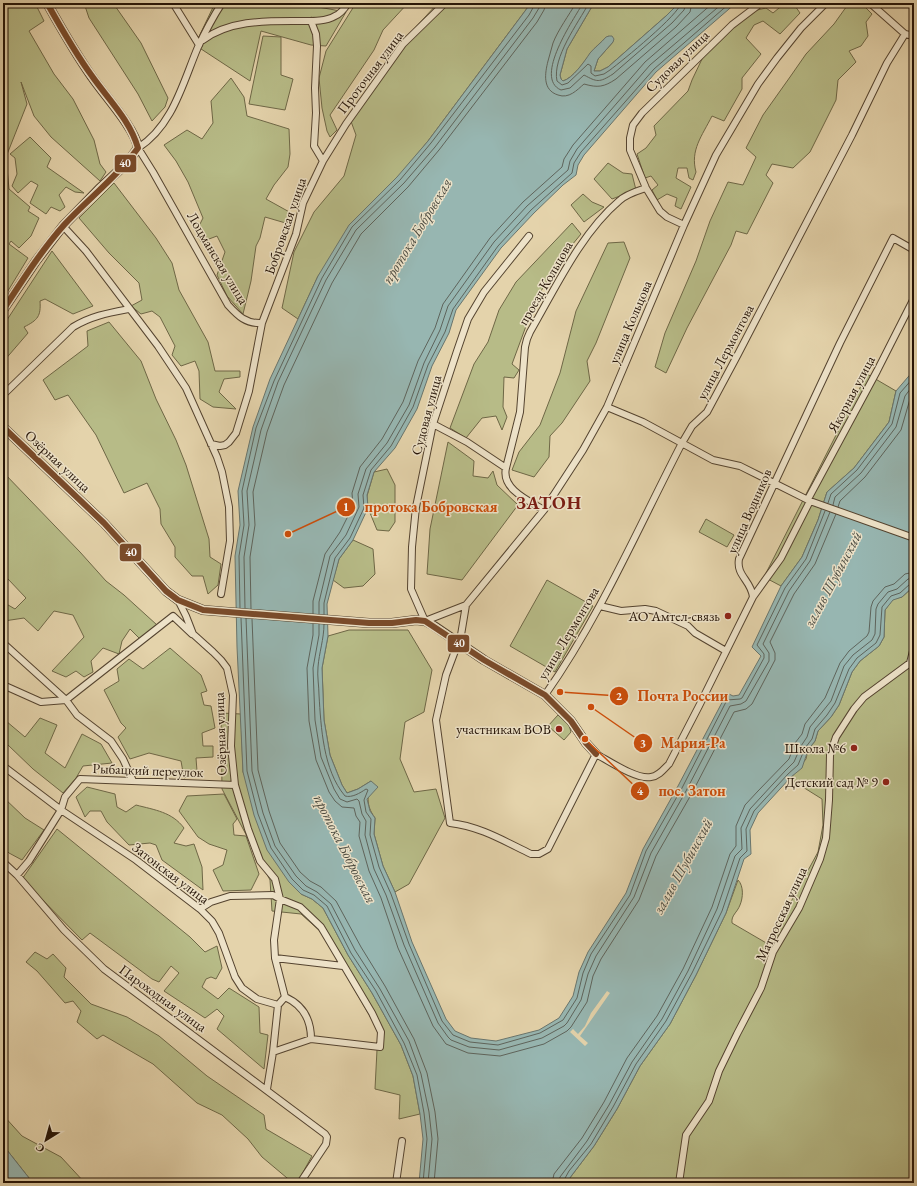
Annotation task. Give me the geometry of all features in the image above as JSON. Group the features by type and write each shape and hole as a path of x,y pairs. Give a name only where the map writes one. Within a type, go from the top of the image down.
{"street":[{"name":"Лоцманская улица","path":"47,3 91,77 131,130 137,141 138,148 154,172 228,306 237,316 255,323 262,323"},
{"path":"173,3 200,43"},
{"path":"3,310 36,261 63,226 127,163 138,148 150,141 160,129 169,115 200,43 222,3"},
{"path":"200,43 214,32 244,23 322,20 336,16 348,3"},
{"name":"Проточная улица","path":"323,161 346,124 403,44 445,3"},
{"name":"Судовая улица","path":"646,188 630,150 630,138 633,125 642,113 732,25 761,3"},
{"name":"улица Кольцова","path":"425,621 466,605 544,510 583,450 607,407 684,225 716,155 758,84 801,28 826,3"},
{"path":"870,3 905,34 914,36"},
{"path":"311,21 316,34 317,52 314,88 316,113 314,146 323,161"},
{"name":"улица Лермонтова","path":"545,695 582,638 600,606 682,443 692,426 707,412 852,135 887,63 905,34"},
{"name":"Бобровская улица","path":"262,323 296,234 303,203 323,161"},
{"path":"646,188 660,211 667,217 684,225"},
{"name":"проезд Кольцова","path":"506,468 520,412 525,347 530,332 587,235 619,201 630,194 646,188"},
{"path":"63,226 86,251 158,346 186,388 211,444 222,472 229,507 230,541 221,594"},
{"name":"Судовая улица","path":"425,621 411,589 412,547 416,506 434,424 468,319 484,292 529,236"},
{"name":"улица Водников","path":"753,596 750,586 739,572 739,559 774,483 852,317 892,238 914,250"},
{"name":"Якорная улица","path":"753,596 781,558 809,500 878,371 914,298"},
{"path":"3,395 73,327 97,315 129,309"},
{"path":"211,444 220,446 225,445 236,433 249,391 262,323"},
{"path":"607,407 643,422 713,460 740,466 818,504 914,538"},
{"path":"434,424 467,442 506,468 506,480 512,487 520,495 544,510"},
{"name":"Озёрная улица","path":"3,427 79,498 120,540 166,591 178,600 204,610 369,623 416,620 425,621"},
{"path":"425,621 484,660 545,695 571,721 586,743 596,754 631,772 650,778 663,771 668,764 753,596"},
{"name":"Озёрная улица","path":"178,600 193,634 214,652 227,668 233,695 231,746 235,785 248,829 260,861 275,879 280,899 274,940 274,958 285,996"},
{"path":"466,605 458,643 446,675 436,720 450,823 465,824 479,829 531,854 544,852 548,849 596,754"},
{"path":"600,606 621,611 645,609 656,611 688,626 695,633 726,652"},
{"path":"3,685 41,702 66,700 173,616 193,634"},
{"path":"3,643 66,700 77,715 111,741 123,759 133,781"},
{"name":"Матросская улица","path":"679,1183 686,1135 709,1101 722,1065 761,988 772,952 799,908 820,859 826,838 830,800 830,755 836,738 854,709 864,697 910,663 914,647"},
{"name":"Затонская улица","path":"3,766 61,810 136,860 200,909 212,921 219,933 235,977 242,988 257,999 278,1005"},
{"name":"Рыбацкий переулок","path":"17,875 29,861 61,810 66,797 80,779 235,785"},
{"name":"Пароходная улица","path":"3,862 17,875 64,930 104,969 267,1089 325,1134 327,1137 326,1144 300,1183"},
{"path":"200,909 211,902 230,896 273,894 280,899 300,907 321,927 372,1013 381,1032 380,1047 311,1039 273,1052"},
{"path":"274,958 344,966"},
{"path":"267,1089 278,1005 285,996 295,1002 304,1012 311,1029 311,1039"},
{"path":"396,1183 402,1141"}],"green space":[{"path":"3,3 35,3 44,21 29,31 54,74 73,99 94,140 100,164 106,172 100,181 51,137 34,116 21,82 27,104 6,157 9,189 30,207 28,211 39,218 31,236 19,248 11,241 9,244 28,258 3,299"},
{"path":"84,3 113,3 141,43 168,98 165,107 152,121 138,94 89,18"},
{"path":"215,3 307,3 307,5 346,12 326,46 311,45 261,31 250,81 195,45"},
{"path":"356,3 408,3 383,30 374,50 330,115 337,130 330,137 327,131 322,108 319,78 326,51"},
{"path":"438,3 531,3 428,141 318,276 298,319 282,308 294,252 314,212 344,176 356,135 349,116 401,43"},
{"path":"594,3 679,3 608,67 600,71 594,71 598,59 613,42 609,36 594,50 574,73 563,81 560,75 567,49"},
{"path":"785,3 793,3 800,13 780,34 763,21 754,25 746,38 761,54 742,78 742,89 724,121 712,116 698,143 695,157 696,172 693,180 689,178 687,168 678,168 676,178 691,187 681,209 675,206 677,198 667,194 657,200 652,190 658,185 651,176 645,178 637,154 646,148 656,135 654,126 688,91 702,59 725,34 753,11 766,8 773,13"},
{"path":"849,3 861,3 872,14 866,22 868,36 861,46 849,51 856,62 838,80 836,100 810,152 793,168 772,164 766,175 773,183 747,234 736,231 731,245 687,328 666,373 655,367 665,333 696,261 710,221 728,182 743,185 756,157 746,148 763,115 806,54 834,24"},
{"path":"263,36 281,37 281,75 293,79 285,110 249,104"},
{"path":"231,78 244,97 247,116 289,129 290,154 288,167 274,185 266,199 293,214 289,224 265,217 260,238 256,246 251,281 243,314 227,296 217,275 225,252 217,236 201,242 196,232 203,218 188,182 176,161 164,145 187,130 202,139 213,123 211,101"},
{"path":"30,137 51,158 47,167 84,193 75,192 66,187 59,195 65,207 60,211 51,207 46,214 30,203 38,185 31,181 18,193 12,186 17,174 15,158 10,154"},
{"path":"608,163 623,173 632,174 636,190 612,199 594,179"},
{"path":"114,183 156,238 172,263 179,290 208,342 215,371 240,371 240,377 224,379 219,392 236,409 213,407 200,399 199,371 195,361 181,366 172,355 175,346 160,317 152,311 141,314 131,306 142,300 139,283 109,253 79,218"},
{"path":"583,194 592,202 604,207 584,222 571,205"},
{"path":"572,223 581,234 563,256 536,299 512,364 519,370 514,378 504,377 503,407 507,417 502,430 496,416 482,418 466,438 450,428 474,364 488,342 499,310 516,282"},
{"path":"624,242 630,258 596,343 587,361 590,381 562,423 550,436 549,457 534,477 512,470 519,452 540,425 560,373 576,311 608,243"},
{"path":"52,251 93,306 73,314 45,299 40,301 38,317 24,327 28,333 3,362 3,326"},
{"path":"109,322 141,361 156,399 176,440 186,465 209,539 210,557 221,564 218,585 208,594 203,576 192,576 175,557 175,547 161,524 160,509 147,483 124,493 96,435 68,395 55,400 43,380 88,346 87,331"},
{"path":"867,374 896,391 889,422 854,468 827,492 818,520 802,557 781,586 764,577"},
{"path":"448,442 474,461 473,476 488,478 493,471 497,485 518,505 462,580 427,574 430,529"},
{"path":"387,469 395,485 395,522 389,531 377,530 368,508 367,496 374,472"},
{"path":"3,472 106,581 157,625 140,639 130,629 122,641 119,654 103,648 91,661 93,672 84,677 76,671 66,677 52,671 84,637 73,615 54,611 38,631 24,618 3,620 3,602 15,609 26,598 8,579 3,579"},
{"path":"706,519 734,535 727,547 699,532"},
{"path":"353,540 373,549 375,574 363,586 344,588 333,580 339,559"},
{"path":"547,580 593,606 555,672 510,646"},
{"path":"914,586 914,1183 566,1183 594,1146 617,1109 640,1066 670,1024 726,913 738,880 742,889 742,899 739,908 732,918 732,923 768,944 818,852 823,825 822,799 790,779 806,759 808,750 815,741 818,731 831,717 839,705 852,672 860,661 879,646 884,637 885,610 893,599 902,597"},
{"path":"349,630 408,630 432,670 424,712 405,722 400,759 414,792 436,789 445,818 409,884 395,892 383,866 374,834 375,818 368,800 371,781 358,789 347,793 342,785 330,755 324,720 322,668 328,636"},
{"path":"170,648 201,675 207,691 201,693 204,705 211,706 215,728 202,733 203,746 213,746 213,757 196,758 197,771 184,778 181,761 149,753 130,759 118,737 126,728 121,723 104,690 119,681 117,669 129,659 143,669"},
{"path":"221,713 241,714 243,772 301,894 312,899 323,908 348,955 372,993 401,1045 413,1076 420,1114 399,1119 400,1095 375,1089 378,1030 321,932 301,914 272,911 270,880 222,789"},
{"path":"558,715 569,725 571,732 564,740 548,726"},
{"path":"40,718 57,725 45,753 65,768 82,734 101,744 112,763 83,766 76,778 63,793 33,769 8,745 3,743 3,721 6,721 25,737"},
{"path":"87,787 115,794 117,807 126,812 136,805 163,812 174,818 184,828 174,843 186,846 194,844 202,867 203,890 162,860 156,845 150,843 129,845 107,822 101,811 90,811 85,817 76,797"},
{"path":"224,794 237,819 233,824 234,835 246,836 259,874 251,890 223,891 213,870 223,865 227,850 209,844 198,837 179,811 187,796"},
{"path":"3,797 25,818 44,830 22,860 9,853 3,847"},
{"path":"57,829 190,937 205,952 217,946 222,968 216,979 211,977 206,979 202,987 218,999 229,988 259,1007 260,1033 268,1035 264,1069 217,1029 224,1016 217,1009 205,1018 164,991 179,973 171,966 159,982 152,979 90,933 82,940 22,879"},
{"path":"35,952 47,959 53,954 66,968 64,977 91,1004 127,1017 159,1036 207,1076 264,1115 266,1129 312,1156 297,1183 293,1183 262,1157 248,1139 222,1115 197,1103 153,1064 103,1035 97,1039 77,1022 81,1011 73,1001 65,1003 37,971 26,962"},
{"path":"3,1115 22,1136 61,1157 85,1183 33,1183 3,1145"}],"water":[{"name":"залив Шубинский","path":"531,3 594,3 567,49 560,75 563,81 571,77 592,51 606,37 612,36 614,39 613,42 598,59 594,71 600,71 608,67 679,3 736,3 656,72 584,155 578,165 576,175 563,185 534,213 501,248 456,310 449,333 432,366 417,409 395,448 374,472 367,495 368,508 353,540 339,559 327,604 328,636 322,668 324,720 330,755 342,785 347,793 358,789 371,781 378,787 367,799 370,811 375,818 374,834 383,866 395,892 412,942 446,1019 455,1031 471,1038 496,1041 539,1030 559,1018 573,996 579,972 588,952 626,893 643,849 727,693 733,696 739,695 761,656 752,647 781,586 802,557 818,520 827,492 854,468 889,422 896,391 914,370 914,586 902,597 893,600 885,610 884,637 879,646 860,661 852,672 839,705 831,717 818,731 815,741 808,750 802,768 791,777 758,813 750,830 751,854 744,859 726,913 696,975 670,1024 640,1066 617,1109 594,1146 566,1183 419,1183 423,1139 420,1114 413,1076 401,1045 372,993 348,955 323,908 312,899 301,894 289,882 267,850 254,815 243,772 237,647 235,556 240,525 238,491 253,427 270,379 318,276 349,225 397,177 428,141"},
{"path":"3,1145 33,1183 3,1183"}],"pier":[{"path":"607,991 610,993 580,1036 588,1043 585,1046 570,1032 573,1029 578,1034 585,1026 591,1013"}],"transit line":[{"name":"40","path":"3,310 47,245 73,215 121,169 138,148 130,128 80,58 47,3"},
{"name":"40","path":"3,427 104,523 166,591 178,600 203,610 369,623 392,623 416,620 425,621 484,660 545,695 571,721 586,743 596,754"}],"place":[{"name":"протока Бобровская","path":"288,534"},
{"name":"АО Амтел-связь","path":"728,616"},
{"name":"Почта России","path":"560,692"},
{"name":"Мария-Ра","path":"591,707"},
{"name":"участникам ВОВ","path":"559,729"},
{"name":"пос. Затон","path":"585,739"},
{"name":"Школа №6","path":"854,748"},
{"name":"Детский сад № 9","path":"886,782"}],"district":[{"name":"ЗАТОН","path":"549,503"}]}
